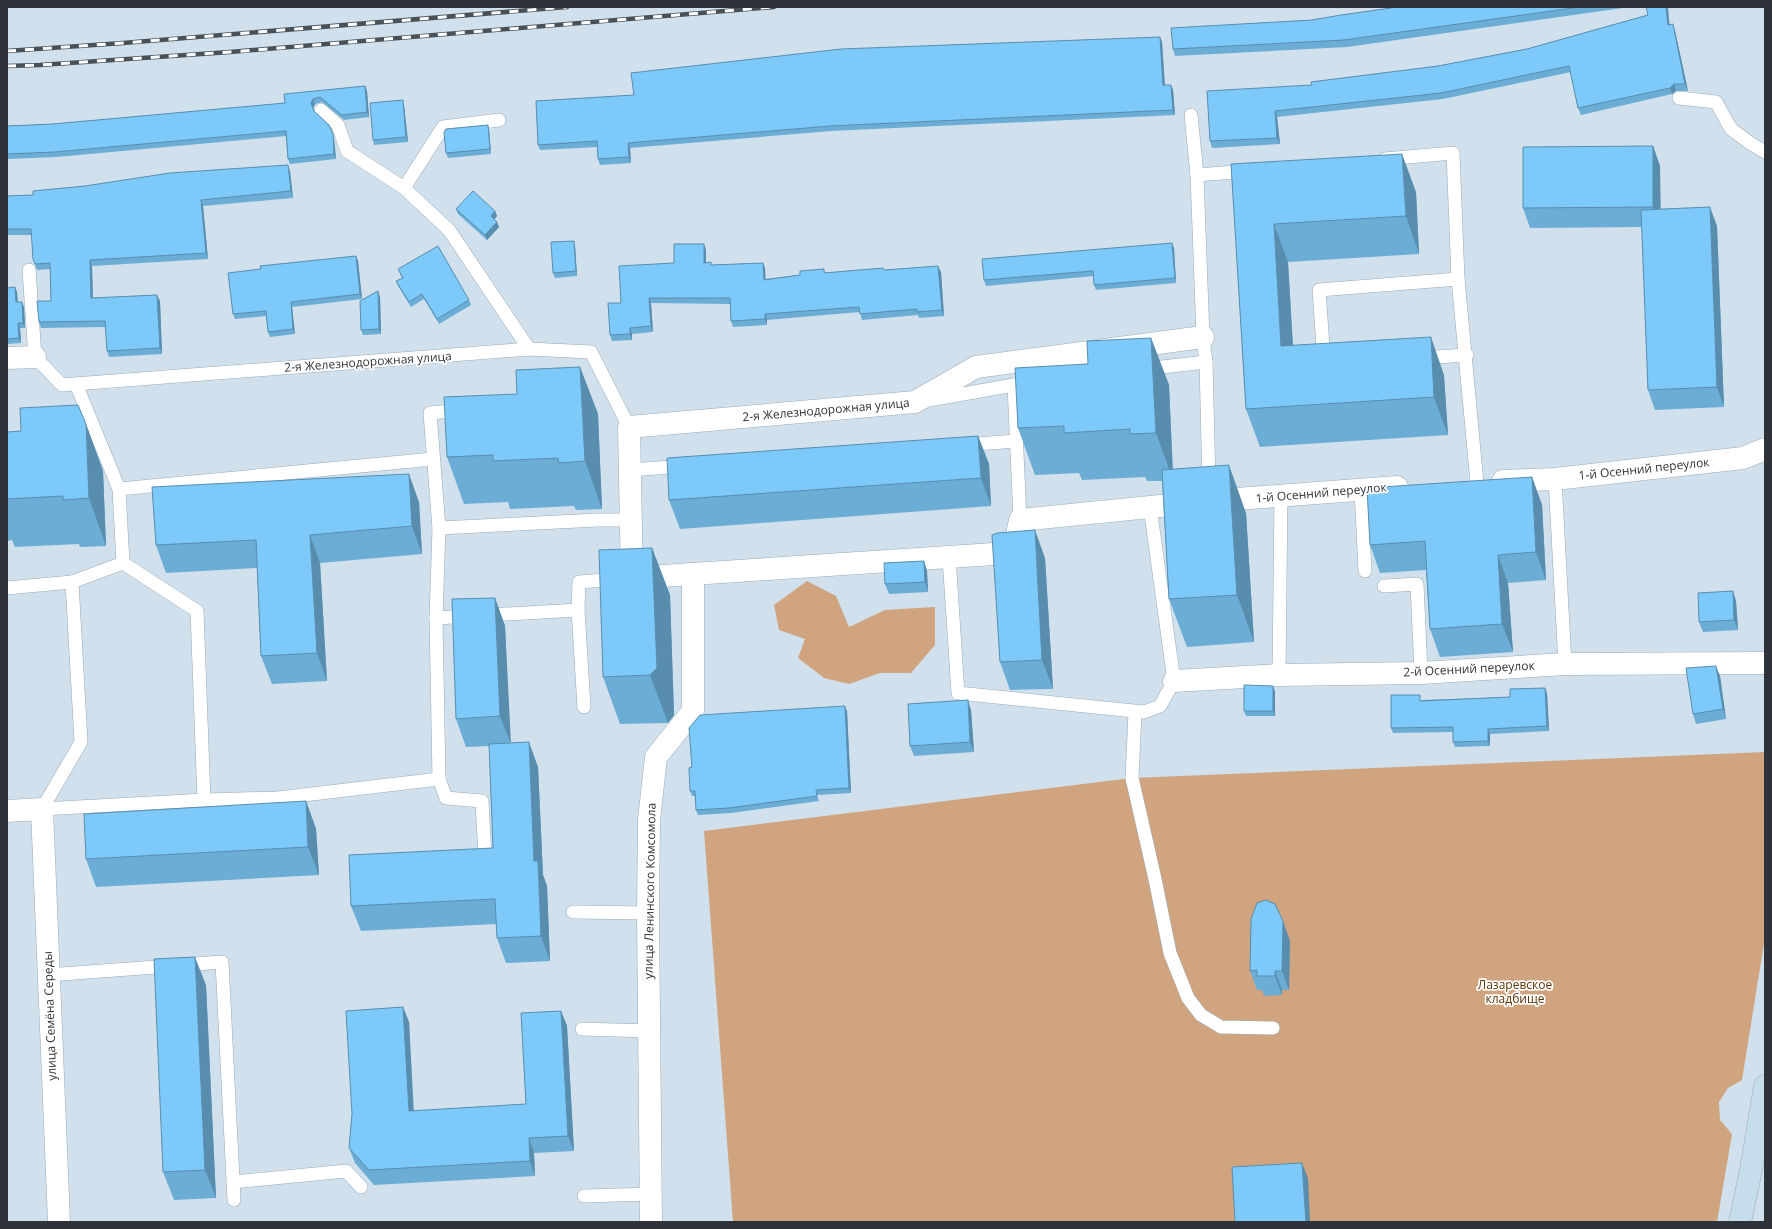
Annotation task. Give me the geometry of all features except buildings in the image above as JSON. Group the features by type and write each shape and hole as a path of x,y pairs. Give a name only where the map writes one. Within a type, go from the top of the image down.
{"street":[{"name":"2-я Железнодорожная улица","path":"632,578 629,427 915,402 976,367 1203,337"},
{"path":"7,358 35,357"},
{"name":"1-й Осенний переулок","path":"1454,484 1555,479 1743,458 1765,449"},
{"name":"1-й Осенний переулок","path":"1020,520 1210,501 1415,486"},
{"path":"632,578 994,554 1016,540 1020,520"},
{"name":"улица Ленинского Комсомола","path":"651,1222 648,913 649,820 656,757 694,711 693,574"},
{"name":"2-й Осенний переулок","path":"1174,681 1279,675 1421,673 1565,664 1765,663"},
{"path":"7,811 42,809"},
{"name":"улица Семёна Середы","path":"42,809 59,1222"},
{"path":"1740,1222 1751,1170 1765,1086"}],"lane":[{"path":"1680,98 1716,102 1731,129 1765,152"},
{"path":"321,110 338,125 347,151 404,188 449,230 529,349"},
{"path":"1191,115 1197,175 1203,337 1206,362 1210,501"},
{"path":"404,188 443,128 499,120"},
{"path":"1376,160 1453,153 1458,279 1477,482"},
{"path":"1197,175 1259,170"},
{"path":"29,270 35,357"},
{"path":"1340,363 1324,364 1319,290 1458,279"},
{"name":"2-я Железнодорожная улица","path":"35,357 62,385 529,349 591,352 629,427"},
{"path":"1411,358 1466,355"},
{"path":"1129,371 1206,362"},
{"path":"915,402 1044,381"},
{"path":"76,384 119,489 123,563"},
{"path":"1014,385 1020,520"},
{"path":"462,859 485,858 482,802 446,798 439,779 436,618 439,528 430,413 476,409"},
{"path":"955,445 1016,441"},
{"path":"119,489 433,459"},
{"path":"630,470 700,465"},
{"path":"1555,479 1565,664"},
{"path":"1361,489 1365,571"},
{"path":"1279,675 1281,496"},
{"path":"948,557 958,694 1144,712 1160,706 1174,681 1150,507"},
{"path":"439,528 598,520 631,520"},
{"path":"7,588 72,582 123,563"},
{"path":"123,563 197,611 204,800"},
{"path":"584,707 578,610 579,582 632,578"},
{"path":"42,809 81,742 72,582"},
{"path":"1384,586 1417,584 1421,673"},
{"path":"436,618 578,610"},
{"path":"1135,712 1132,778 1170,953 1188,998 1201,1015 1221,1027 1273,1028"},
{"path":"42,809 204,800 278,804 439,779"},
{"path":"573,912 648,913"},
{"path":"48,975 222,962 234,1200"},
{"path":"582,1029 649,1031"},
{"path":"233,1182 346,1171 361,1187"},
{"path":"584,1196 651,1194"}],"green space":[{"path":"807,581 836,596 849,627 885,610 935,607 935,645 911,673 880,673 849,684 824,678 798,658 805,639 779,630 774,605"},
{"name":"Лазаревское кладбище","path":"1765,752 1765,937 1742,1080 1728,1088 1719,1102 1720,1120 1732,1134 1717,1222 733,1222 704,831 1132,778"}],"railway":[{"path":"7,51 567,7"},
{"path":"7,66 230,52 774,7"}]}
